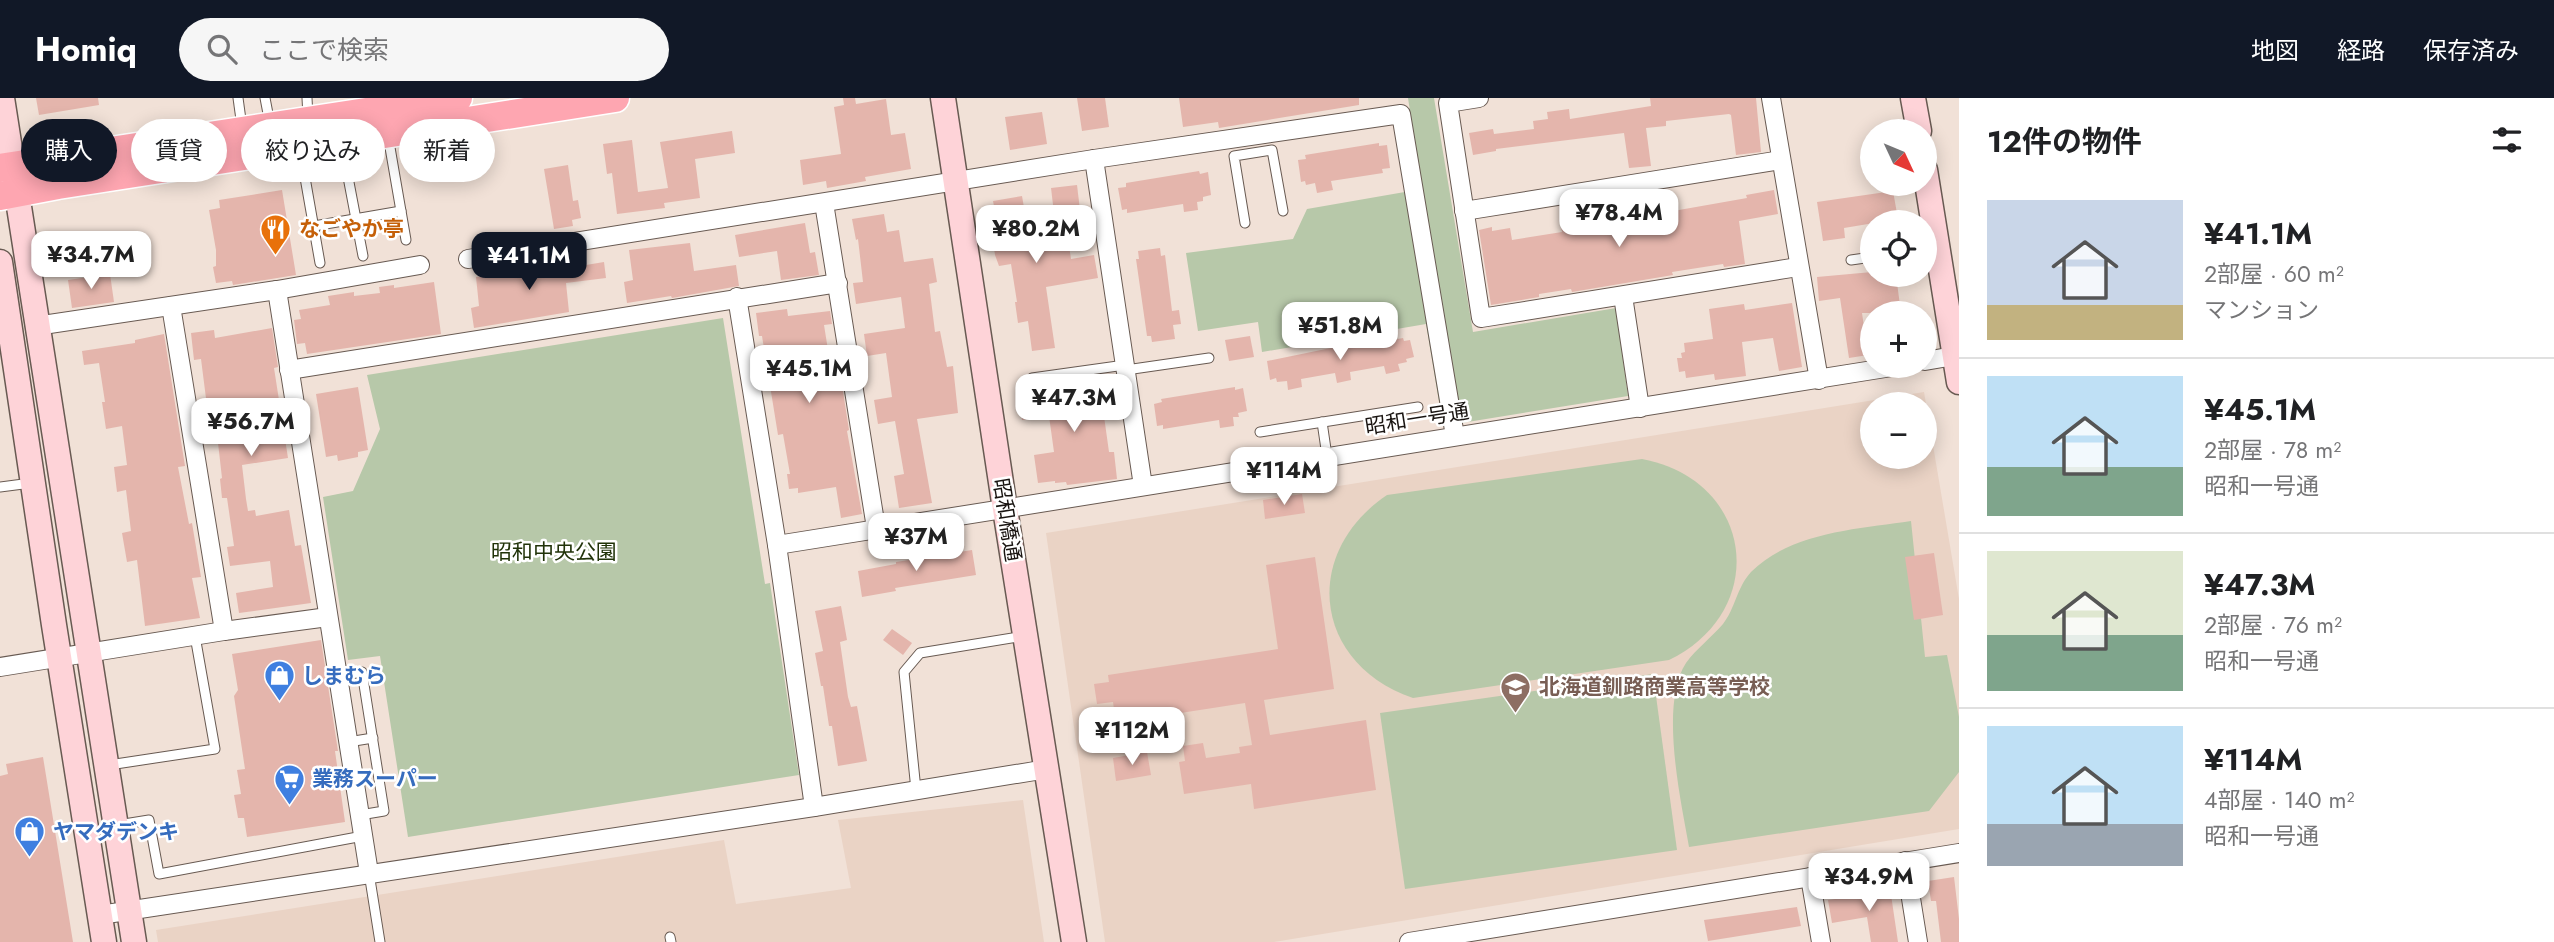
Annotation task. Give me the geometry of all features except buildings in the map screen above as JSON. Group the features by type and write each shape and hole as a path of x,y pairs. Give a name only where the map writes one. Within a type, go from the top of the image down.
{"main road":[{"path":"324,119 458,98"},
{"path":"387,134 615,98"},
{"path":"7,181 241,131"},
{"path":"7,181 241,135"}],"street":[{"path":"2,98 7,181 36,326 134,942"},
{"name":"昭和橋通","path":"943,98 1074,942"},
{"path":"1479,98 1448,103 1481,318 1798,267"},
{"path":"1771,98 1819,380"},
{"path":"1913,98 1917,119"},
{"path":"468,259 1094,159 1248,144 1401,114 1455,436"},
{"path":"1094,159 1143,486"},
{"path":"1464,211 1781,160"},
{"path":"824,203 876,528"},
{"path":"0,262 7,358 33,483 104,942"},
{"path":"36,326 277,290 420,265"},
{"path":"1937,273 1957,356 1959,382"},
{"path":"289,370 838,283"},
{"path":"277,290 369,873"},
{"path":"1623,296 1640,408"},
{"path":"737,297 778,545 814,807"},
{"path":"171,306 224,631"},
{"path":"1937,359 1957,356"},
{"name":"昭和一号通","path":"778,545 1860,373"},
{"path":"0,667 328,617"},
{"path":"100,915 1047,769"},
{"path":"1409,942 1959,853"},
{"path":"1905,861 1918,942"},
{"path":"1810,877 1821,942"}],"lane":[{"path":"238,98 241,119"},
{"path":"265,98 269,119"},
{"path":"387,134 406,240"},
{"path":"1245,223 1234,156 1248,144 1272,150 1283,211"},
{"path":"310,182 320,262"},
{"path":"349,182 363,256"},
{"path":"314,226 401,211"},
{"path":"1851,261 1860,259"},
{"path":"1032,378 1209,358"},
{"path":"1260,432 1418,407"},
{"path":"1322,422 1327,456"},
{"path":"0,487 33,483"},
{"path":"107,765 215,749 195,636"},
{"path":"916,790 904,671 920,653 1026,636"},
{"path":"338,676 362,672 373,738 384,811 360,815"},
{"path":"348,742 373,738"},
{"path":"116,825 149,820 159,874 363,836"},
{"path":"369,873 380,942"}],"shaded area":[{"name":"北海道釧路商業高等学校","path":"1860,402 1860,469 1937,469 1959,599 1959,829 1274,942 1105,942 1046,533"},
{"path":"1023,800 1044,942 158,942 156,930 724,840 736,904 851,888 838,820"}],"green space":[{"path":"1408,98 1434,98 1473,332 1616,308 1628,396 1443,426 1426,324 1262,352 1258,322 1198,331 1186,253 1293,239 1307,209 1422,189"},
{"name":"昭和中央公園","path":"723,318 765,584 770,583 799,775 408,837 380,656 348,660 323,497 353,491 380,429 367,375"},
{"path":"1642,459 1680,472 1708,492 1727,519 1736,549 1735,580 1724,610 1702,638 1669,660 1413,698 1380,682 1355,660 1338,634 1330,606 1331,576 1340,547 1359,519 1387,495"},
{"path":"1911,521 1925,657 1947,655 1959,717 1959,772 1929,811 1689,847 1677,779 1673,727 1678,681 1686,663 1723,624 1746,578 1767,559 1785,548 1826,534"},
{"path":"1653,674 1677,850 1405,889 1380,713"}],"place":[{"name":"なごやか亭","path":"276,256"},
{"name":"しまむら","path":"279,703"},
{"name":"北海道釧路商業高等学校","path":"1516,714"},
{"name":"業務スーパー","path":"289,806"},
{"name":"ヤマダデンキ","path":"30,859"}]}
